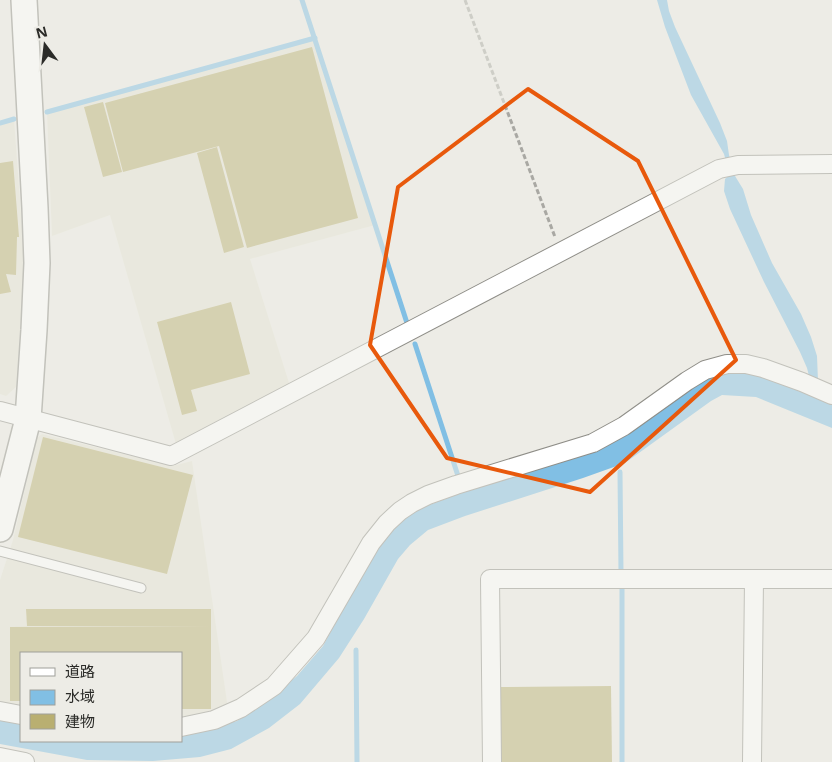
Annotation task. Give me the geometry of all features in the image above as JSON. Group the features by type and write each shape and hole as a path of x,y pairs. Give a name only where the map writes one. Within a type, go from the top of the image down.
{"main road":[{"path":"0,529 28,419 37,263 24,0"}],"street":[{"path":"0,411 171,456 719,169 738,165 832,164"},
{"path":"182,728 214,720 241,708 274,686 316,638 371,543 387,523 412,503 456,485 592,443 624,426 705,370 727,364 746,364 763,368 828,393"},
{"path":"492,762 490,579 832,579"},
{"path":"752,762 754,579"},
{"path":"0,711 20,716"},
{"path":"0,757 25,762"}],"lane":[{"path":"0,551 141,588"}],"path":[{"path":"465,0 561,251"}],"highlighted area":[{"path":"528,89 638,161 736,360 590,492 447,458 370,345 398,187"}],"shaded area":[{"path":"315,38 375,225 250,259 290,386 176,444 110,215 52,236 47,112"},
{"path":"14,119 24,274 16,387 6,396 0,394 0,123"},
{"path":"42,434 172,466 192,461 228,709 182,723 182,652 20,652 20,711 0,707 0,580 13,540 37,438"}],"water":[{"path":"657,0 667,0 675,27 720,123 727,141 735,176 743,189 751,215 772,263 801,314 811,337 817,356 818,381 832,402 832,428 756,397 722,395 625,463 428,530 410,545 398,559 364,619 339,658 300,704 269,728 231,749 200,757 153,761 87,760 0,744 0,718 20,723 20,742 182,742 182,734 198,732 237,721 260,706 297,676 323,646 363,572 395,525 418,509 467,491 597,451 629,434 696,383 719,371 809,376 800,352 764,282 730,209 724,191 725,179 728,176 724,154 691,95 665,27"}],"building":[{"path":"312,47 358,218 247,248 219,146 123,172 105,103"},
{"path":"103,102 122,172 103,177 84,107"},
{"path":"217,147 244,247 224,253 197,153"},
{"path":"13,161 19,237 17,237 16,275 6,274 11,292 0,294 0,163"},
{"path":"231,302 250,374 191,390 197,411 182,415 157,322"},
{"path":"43,437 193,475 167,574 18,537"},
{"path":"26,609 211,609 211,626 27,626"},
{"path":"211,626 211,709 182,709 182,652 20,652 20,701 10,701 10,627"},
{"path":"611,686 612,762 501,762 500,687"}],"waterway":[{"path":"302,0 407,323"},
{"path":"47,112 315,38"},
{"path":"0,123 14,119"},
{"path":"415,344 459,479"},
{"path":"620,472 621,573"},
{"path":"622,589 622,762"},
{"path":"356,650 357,762"}]}
